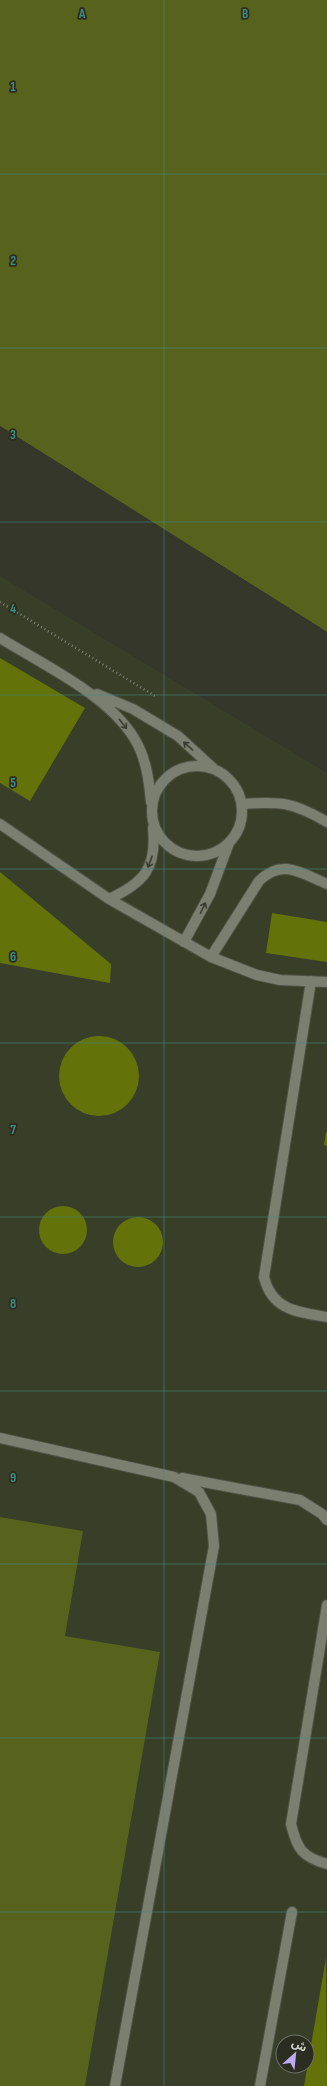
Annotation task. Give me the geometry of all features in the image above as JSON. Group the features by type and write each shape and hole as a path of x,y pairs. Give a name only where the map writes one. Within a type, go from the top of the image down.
{"lane":[{"path":"0,638 83,689 112,710 134,738 148,770 155,848 147,871 131,889 109,899"},
{"path":"83,689 139,713 178,736 229,780 237,791 242,804 242,818 238,832 229,843 217,852 202,857 186,855 172,849 161,838 153,824"},
{"path":"152,805 156,792 164,780 176,772 190,767 204,767 218,771"},
{"path":"242,804 270,802 288,803 308,810 327,822"},
{"path":"0,824 109,899 211,957 257,975 280,980 327,982"},
{"path":"184,942 210,894 229,843"},
{"path":"211,957 259,882 267,873 278,869 290,868 327,884"},
{"path":"311,981 264,1277 267,1290 278,1303 298,1312 327,1317"},
{"path":"0,1438 174,1477 300,1500 322,1514 327,1520"},
{"path":"115,2086 214,1546 211,1514 199,1492 174,1477"},
{"path":"327,1605 291,1824 295,1842 310,1859 327,1864"},
{"path":"260,2086 292,1912"}],"path":[{"path":"0,602 155,696"}],"shaded area":[{"path":"0,0 327,0 327,632 0,426"},
{"path":"0,576 327,773 327,2086 85,2086 160,1652 65,1636 83,1531 0,1517"},
{"path":"0,1517 83,1531 65,1636 160,1652 85,2086 0,2086"}],"pier":[{"path":"0,426 327,632 327,634 0,429"}],"building":[{"path":"0,658 85,708 30,801 0,783"},
{"path":"0,872 111,964 110,983 0,963"},
{"path":"272,913 327,922 327,962 266,953"},
{"path":"91,1036 107,1036 128,1047 139,1068 139,1084 128,1105 107,1116 91,1116 77,1110 70,1105 65,1098 59,1084 59,1068 65,1054 70,1047 77,1042"},
{"path":"327,1132 327,1146 324,1145"},
{"path":"63,1206 72,1208 80,1213 85,1221 87,1230 85,1239 80,1247 72,1252 63,1254 54,1252 46,1247 41,1239 39,1230 41,1221 46,1213 54,1208"},
{"path":"138,1217 148,1219 156,1224 161,1232 163,1242 161,1252 156,1260 148,1265 138,1267 128,1265 120,1260 115,1252 113,1242 115,1232 120,1224 128,1219"},
{"path":"326,1958 327,2086 304,2086 306,2074 315,2074 315,2034 313,2034"}]}
